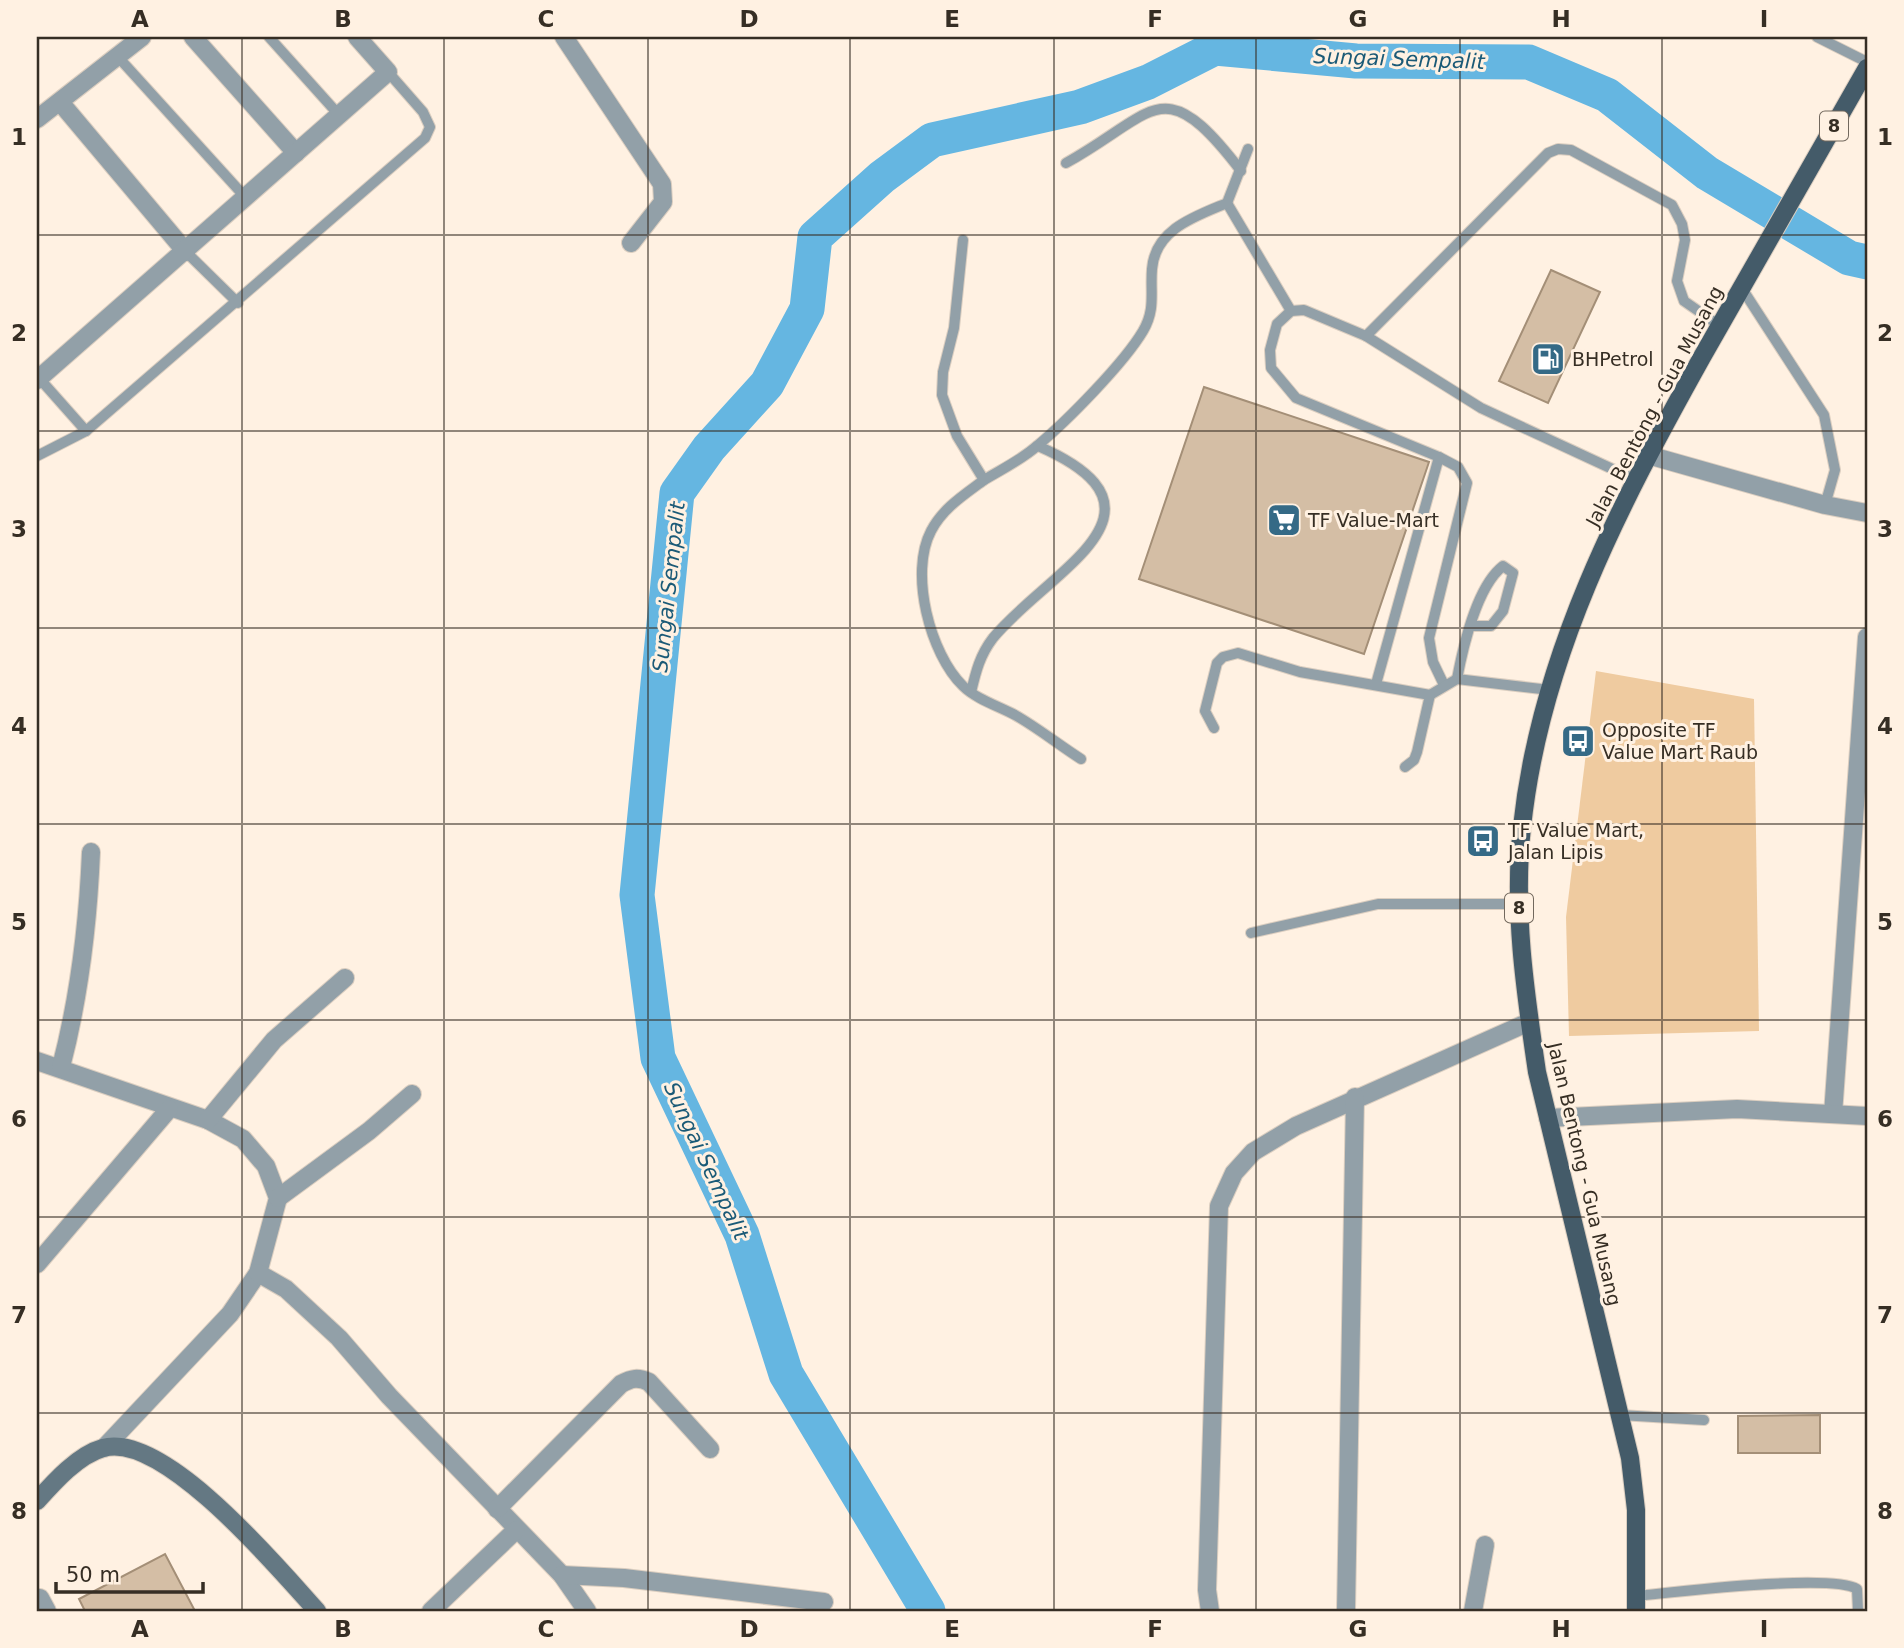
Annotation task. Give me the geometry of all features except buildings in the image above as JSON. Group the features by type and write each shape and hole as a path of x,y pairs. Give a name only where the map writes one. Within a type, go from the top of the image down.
{"main road":[{"name":"Jalan Bentong - Gua Musang","path":"1637,1603 1636,1510 1630,1458 1548,1118 1530,1022 1518,904 1522,828 1530,773 1538,726 1573,614 1634,480 1867,68"}],"street":[{"path":"37,119 119,58 142,37"},
{"path":"193,37 296,153"},
{"path":"38,379 186,252 388,72 357,37"},
{"path":"564,37 662,184 663,202 631,243"},
{"path":"60,102 186,252"},
{"path":"1648,455 1825,505 1867,513"},
{"path":"1833,1114 1867,637"},
{"path":"61,1068 69,1038 89,902 91,852"},
{"path":"208,1120 274,1040 345,978"},
{"path":"1210,1611 1208,1565 1219,1206 1234,1173 1253,1152 1296,1126 1355,1097 1530,1022"},
{"path":"37,1061 169,1109 208,1120 249,1145 266,1166 278,1198 258,1273 230,1314 104,1448 65,1473 37,1500"},
{"path":"278,1198 369,1131 412,1094"},
{"path":"1346,1611 1355,1097"},
{"path":"37,1264 169,1109"},
{"path":"1548,1118 1737,1109 1867,1116"},
{"path":"258,1273 286,1289 339,1338 389,1396 562,1575 587,1611"},
{"path":"497,1508 621,1384 631,1378 640,1377 649,1382 710,1449"},
{"path":"104,1448 129,1449 152,1455 186,1477 317,1611"},
{"path":"431,1611 516,1530"},
{"path":"1473,1611 1485,1545"},
{"path":"562,1575 624,1578 824,1602"}],"lane":[{"path":"270,37 339,115"},
{"path":"1817,37 1867,62"},
{"path":"119,58 246,198"},
{"path":"37,456 86,430 237,303 429,133 430,127 423,112 388,72"},
{"path":"1066,163 1144,112 1161,107 1194,118 1213,135 1241,171"},
{"path":"1081,760 1017,716 971,691 949,668 940,652 921,581 923,554 930,531 949,505 1038,446 1092,392 1143,331 1154,305 1152,269 1163,239 1182,222 1227,203 1248,149"},
{"path":"1366,336 1548,153 1558,149 1571,150 1672,205 1682,223 1685,240 1677,281 1684,301 1720,326"},
{"path":"1227,203 1291,311"},
{"path":"963,240 954,328 942,395 957,436 984,480"},
{"path":"186,252 237,303"},
{"path":"1741,287 1824,415 1835,470 1825,505"},
{"path":"1444,685 1433,662 1429,638 1468,483 1458,467 1439,457 1296,398 1272,368 1270,349 1277,324 1291,311 1304,310 1366,336 1480,408 1634,480"},
{"path":"38,379 86,430"},
{"path":"971,691 980,658 992,640 1011,618 1083,553 1097,537 1106,511 1101,492 1090,476 1070,461 1038,446"},
{"path":"1376,684 1439,457"},
{"path":"1457,679 1470,626 1493,574 1503,566 1513,573 1503,611 1491,626 1470,626"},
{"path":"1214,728 1205,711 1217,663 1231,653 1300,672 1430,695"},
{"path":"1405,767 1414,760 1417,752 1430,695 1444,685 1457,679 1550,690"},
{"path":"1251,933 1378,904 1518,904"},
{"path":"1620,1415 1704,1420"},
{"path":"1637,1603 1771,1584 1832,1583 1857,1589 1858,1611"}],"shaded area":[{"path":"1596,671 1754,699 1759,1031 1569,1036 1566,917"}],"waterway":[{"name":"Sungai Sempalit","path":"928,1611 786,1374 742,1235 658,1058 637,895 677,493 709,448 767,384 807,309 815,237 882,177 932,140 1080,107 1148,82 1215,48 1356,61 1529,62 1607,95 1707,173 1849,258 1867,262"}],"place":[{"name":"BHPetrol","path":"1548,359"},
{"name":"TF Value-Mart","path":"1284,520"},
{"name":"Opposite TF Value Mart Raub","path":"1578,741"},
{"name":"TF Value Mart, Jalan Lipis","path":"1483,841"}]}
